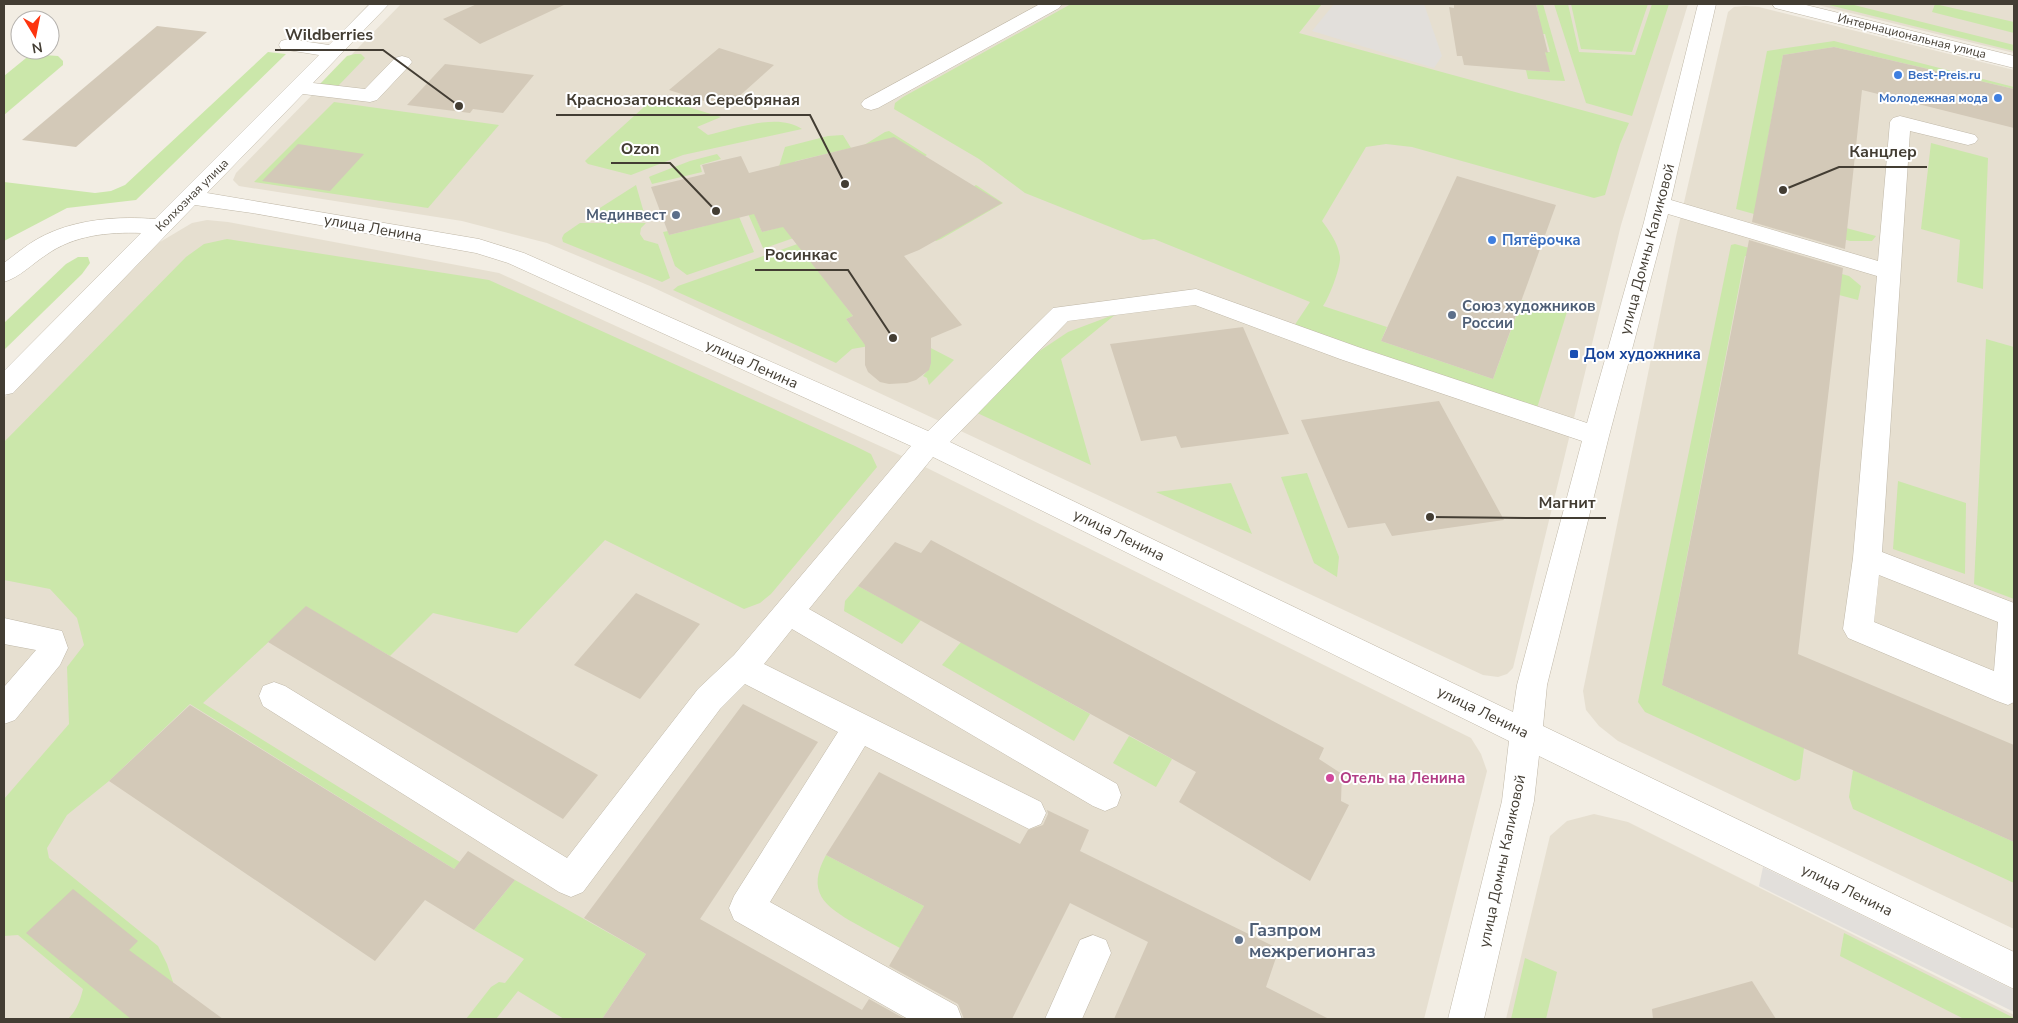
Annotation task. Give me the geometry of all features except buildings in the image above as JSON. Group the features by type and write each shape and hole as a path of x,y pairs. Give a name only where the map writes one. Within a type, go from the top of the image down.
{"street":[{"name":"Колхозная улица","path":"4,386 380,4"},
{"name":"улица Домны Каликовой","path":"1466,1019 1518,801 1532,685 1596,436 1659,204 1707,4"},
{"name":"Интернациональная улица","path":"1781,4 2014,62"},
{"path":"871,104 1039,6"},
{"path":"288,45 334,50"},
{"path":"298,87 370,96 402,62"},
{"path":"1866,558 2013,615 2008,691 1858,630 1866,558 1890,272 1900,122 1968,139"},
{"name":"улица Ленина","path":"189,197 252,206 479,246 505,254 931,444 2014,971"},
{"path":"1659,204 1890,272"},
{"path":"4,274 57,238 97,228 135,224 160,227"},
{"path":"274,696 571,880 709,699 742,668 931,444 1061,314 1196,297 1349,353 1596,436"},
{"path":"789,612 1105,795"},
{"path":"4,631 51,640 53,648 49,656 4,710"},
{"path":"742,668 1029,813"},
{"path":"859,727 746,908 944,1019"},
{"path":"1063,1019 1093,953"}],"shaded area":[{"path":"401,4 1688,4 1621,225 1513,668 1507,674 1498,677 1483,675 650,286 547,243 462,221 239,186 233,180 236,173"},
{"path":"1334,4 1424,4 1442,56 1434,68 1312,31"},
{"path":"1814,4 2014,4 2014,53"},
{"path":"1734,7 1759,7 2014,70 2014,929 1618,741 1599,726 1586,710 1583,691 1676,237 1728,12"},
{"path":"207,220 228,222 499,273 913,461 1471,738 1481,754 1487,771 1424,1019 4,1019 4,398 160,242 192,223"},
{"path":"1594,814 1628,822 2014,1015 2014,1019 1506,1019 1550,836 1567,821"},
{"path":"1763,867 2014,990 2014,1012 1759,886"}],"green space":[{"path":"1071,4 1322,4 1299,33 1629,123 1620,144 1605,195 1594,198 1412,147 1386,144 1366,147 1322,221 1336,242 1340,257 1339,268 1323,306 1387,327 1381,341 1493,379 1522,300 1567,312 1537,408 1294,326 1310,302 1154,239 1143,240 1025,193 979,159 894,109 895,103 903,97"},
{"path":"1536,4 1543,4 1565,81 1528,79 1526,70 1549,72 1545,52 1550,52 1545,34 1540,34 1540,21"},
{"path":"1554,4 1568,4 1579,52 1635,55 1652,4 1669,4 1632,116 1586,103"},
{"path":"1571,4 1648,4 1632,52 1581,49"},
{"path":"1825,4 1850,4 2014,45 2014,51"},
{"path":"1935,4 2014,22 2014,33 1932,12"},
{"path":"1834,41 2014,87 2014,89 1834,47 1783,55 1756,204 1876,236 1872,241 1850,241 1736,209 1767,51"},
{"path":"268,52 286,54 136,200 67,208 4,241 4,182 95,193 111,191 125,185"},
{"path":"361,54 365,58 338,86 319,85 347,56"},
{"path":"60,58 63,61 63,65 4,115 4,76 24,60 60,60"},
{"path":"655,97 721,117 697,127 708,135 756,123 769,122 792,124 802,129 683,155 631,175 588,164 585,161"},
{"path":"334,102 499,125 428,208 254,182"},
{"path":"889,131 927,155 894,176 934,209 976,185 1003,203 936,241 923,229 818,270 853,316 846,319 863,342 875,345 852,349 836,363 673,290 678,286 880,215 861,147"},
{"path":"843,135 851,148 796,161 777,173 785,147 828,136"},
{"path":"1931,143 1988,158 1983,289 1957,282 1960,240 1921,229"},
{"path":"717,154 721,159 700,165 702,172 652,184 649,177 690,161"},
{"path":"636,185 644,213 592,213"},
{"path":"752,208 762,232 807,220 845,220 763,248 746,209"},
{"path":"737,212 754,252 687,275 675,266 663,232 668,231 669,235 705,226"},
{"path":"580,223 646,223 641,228 640,234 644,240 658,244 670,278 662,282 563,242 564,234"},
{"path":"227,239 489,280 855,446 871,454 877,467 771,594 760,603 744,609 605,540 517,633 433,613 390,656 306,607 203,703 460,862 454,869 190,704 109,781 67,815 47,848 49,858 158,946 173,982 138,1019 68,1019 78,1005 83,989 18,935 4,936 4,799 69,724 67,667 84,645 77,618 50,589 4,580 4,442 186,257 204,244"},
{"path":"1735,244 1849,276 1861,286 1858,300 1839,295 1840,283 1745,256 1662,685 1804,748 1800,779 1795,781 1645,712 1638,702 1731,245"},
{"path":"78,257 88,257 90,263 82,274 4,350 4,323 66,264"},
{"path":"1116,314 1061,359 1091,465 975,412 1032,356 1068,332"},
{"path":"1986,339 2014,347 2014,599 1974,584"},
{"path":"923,344 954,360 929,385 927,378 923,376 929,369 931,356"},
{"path":"1307,473 1339,557 1337,577 1314,563 1281,477"},
{"path":"1898,481 1966,503 1965,574 1893,549"},
{"path":"1231,483 1252,534 1156,492"},
{"path":"858,586 921,620 902,644 844,611 845,601"},
{"path":"961,642 1090,714 1074,741 942,665"},
{"path":"1129,736 1172,759 1156,787 1113,763"},
{"path":"1853,770 2014,842 2014,883 1853,809 1849,797"},
{"path":"826,855 924,906 900,948 835,911 827,904 818,888 820,868"},
{"path":"515,880 646,954 602,1019 564,1019 518,991 496,1019 466,1019 491,987 499,982 505,983 524,959 474,930"},
{"path":"1844,933 2014,1019 1964,1019 1840,956"},
{"path":"1525,958 1557,972 1546,1019 1511,1019"}],"place":[{"name":"Best-Preis.ru","path":"1898,75"},
{"name":"Молодежная мода","path":"1998,98"},
{"name":"Wildberries","path":"459,106"},
{"name":"Краснозатонская Серебряная","path":"845,184"},
{"name":"Канцлер","path":"1783,190"},
{"name":"Ozon","path":"716,211"},
{"name":"Мединвест","path":"676,215"},
{"name":"Пятёрочка","path":"1492,240"},
{"name":"Союз художников России","path":"1452,315"},
{"name":"Росинкас","path":"893,338"},
{"name":"Дом художника","path":"1574,354"},
{"name":"Магнит","path":"1430,517"},
{"name":"Отель на Ленина","path":"1330,778"},
{"name":"Газпром межрегионгаз","path":"1239,940"}]}
